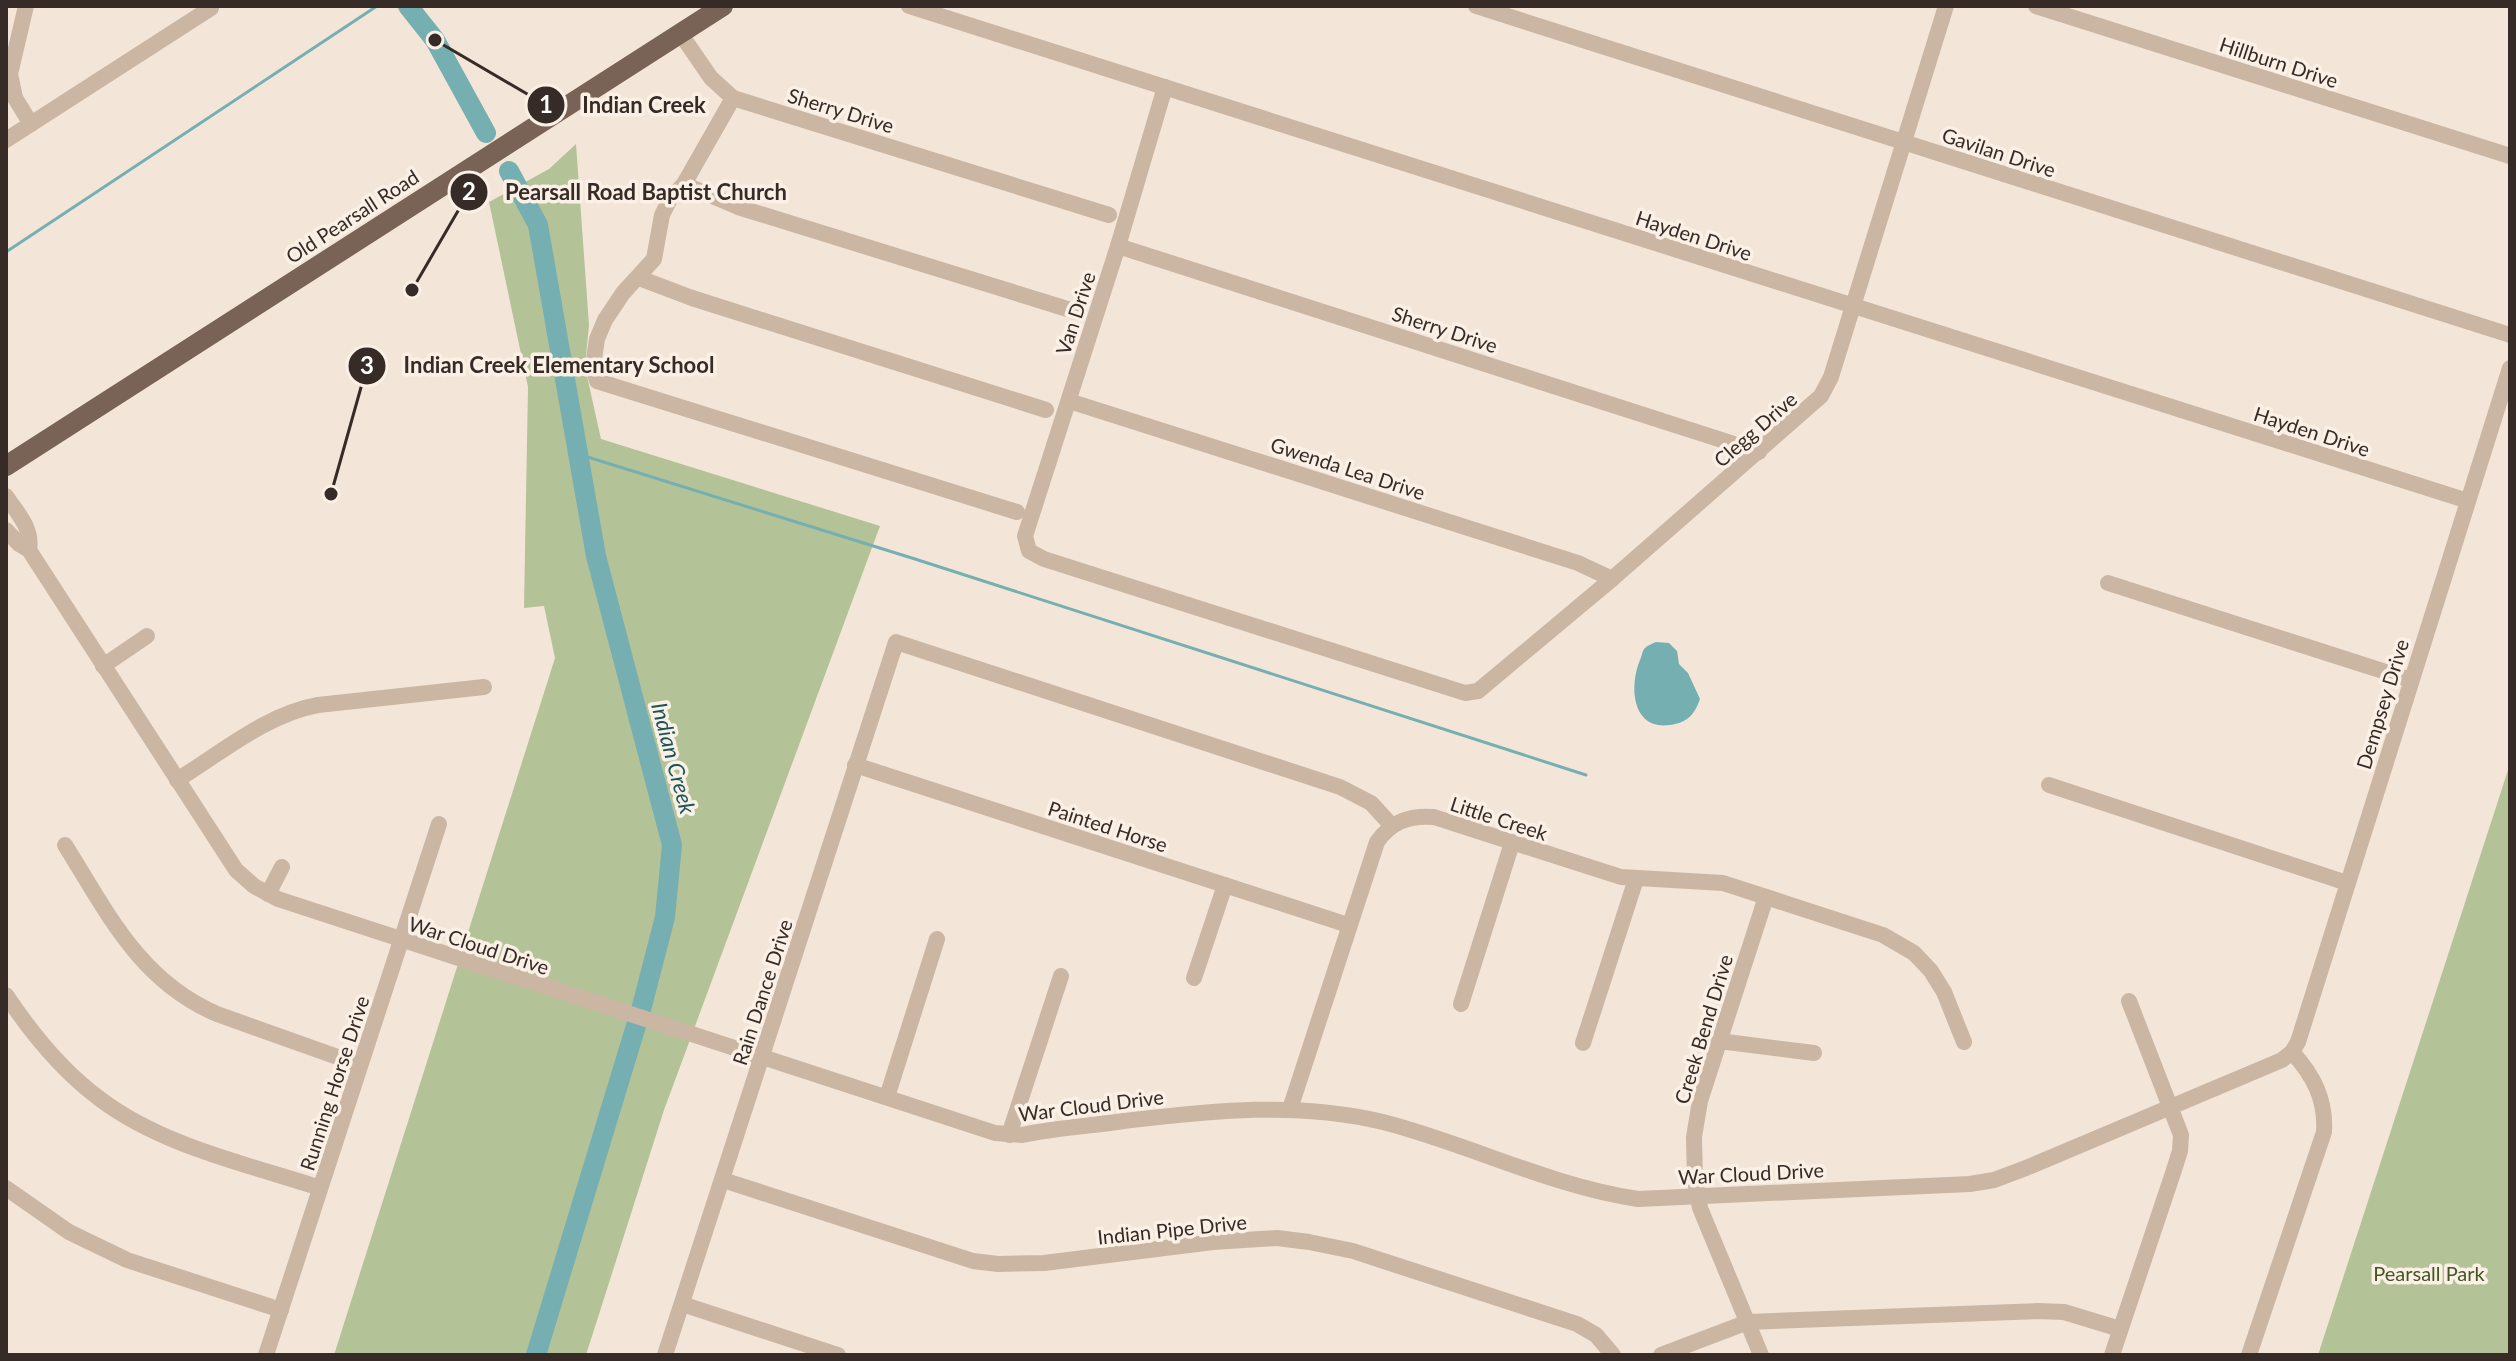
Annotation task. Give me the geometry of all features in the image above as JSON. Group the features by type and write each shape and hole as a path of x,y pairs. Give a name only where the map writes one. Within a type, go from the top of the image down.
{"main road":[{"name":"Old Pearsall Road","path":"6,466 723,6"}],"street":[{"path":"26,6 10,74 15,98 31,124"},
{"name":"Hayden Drive","path":"909,6 2468,501"},
{"name":"Gavilan Drive","path":"1476,6 2510,335"},
{"name":"Clegg Drive","path":"1474,692 1612,579 1821,396 1831,377 1946,6"},
{"name":"Hillburn Drive","path":"2036,6 2510,156"},
{"path":"6,140 211,8"},
{"name":"Sherry Drive","path":"680,33 711,78 733,98 1109,215"},
{"name":"Van Drive","path":"1165,87 1118,246 1025,536 1029,551 1044,559 1465,693 1474,692"},
{"path":"733,98 684,184 670,199 662,215 654,259 623,293 605,320 597,339 593,366 597,381 1017,512"},
{"path":"684,184 738,207 1077,312"},
{"name":"Sherry Drive","path":"1118,246 1759,452"},
{"path":"639,278 706,303 1046,410"},
{"name":"Dempsey Drive","path":"2292,1052 2298,1042 2510,368"},
{"name":"Gwenda Lea Drive","path":"1069,401 1578,563 1612,579"},
{"name":"War Cloud Drive","path":"6,496 28,530 31,539 29,550"},
{"name":"War Cloud Drive","path":"6,530 29,550 228,860 245,878 268,894 401,941 980,1129 1009,1135 1206,1111 1290,1109 1383,1122 1592,1191 1638,1199 1970,1184 1994,1180 2282,1060 2292,1052"},
{"path":"2108,583 2411,680"},
{"path":"103,666 147,636"},
{"name":"Rain Dance Drive","path":"665,1355 896,642 1340,787 1371,803 1392,826"},
{"path":"177,780 273,720 295,710 484,687"},
{"name":"Painted Horse","path":"855,765 1348,925"},
{"path":"2049,785 2347,883"},
{"name":"Little Creek","path":"1392,826 1412,817 1434,817 1593,869 1636,879 1723,883 1883,935 1904,946 1923,962 1938,981 1964,1042"},
{"name":"Running Horse Drive","path":"266,1355 439,824"},
{"path":"1290,1109 1377,842 1392,826"},
{"path":"1461,1004 1512,843"},
{"path":"65,845 114,925 139,959 174,991 194,1005 360,1065"},
{"path":"268,894 282,867"},
{"path":"1583,1043 1636,879"},
{"path":"1194,978 1225,885"},
{"name":"Creek Bend Drive","path":"1761,1355 1708,1230 1698,1195 1693,1153 1696,1117 1766,897"},
{"path":"887,1097 937,939"},
{"path":"1009,1135 1061,976"},
{"path":"6,995 27,1027 61,1065 100,1100 164,1134 320,1188"},
{"path":"2112,1355 2180,1151 2181,1135 2129,1001"},
{"path":"1719,1041 1814,1053"},
{"path":"2249,1355 2324,1132 2325,1111 2317,1089 2292,1052"},
{"name":"Indian Pipe Drive","path":"723,1180 954,1256 998,1264 1044,1263 1213,1242 1277,1238 1333,1246 1577,1324 1596,1335 1613,1355"},
{"path":"6,1188 69,1232 127,1260 281,1310"},
{"path":"682,1304 838,1355"},
{"path":"1661,1355 1748,1322 2038,1311 2064,1312 2120,1329"}],"green space":[{"path":"576,144 589,325 585,367 601,439 880,526 664,1110 586,1355 334,1355 555,658 544,606 524,608 528,387 489,202 549,169"},
{"name":"Pearsall Park","path":"2510,764 2510,1355 2318,1355"}],"water":[{"path":"1656,642 1669,643 1677,651 1679,664 1688,673 1700,699 1691,716 1675,724 1650,722 1637,707 1636,671 1644,649"}],"waterway":[{"path":"6,252 377,6"},
{"name":"Indian Creek","path":"408,6 435,40 486,133"},
{"name":"Indian Creek","path":"509,171 538,225 596,556 672,845 665,917 642,1006 536,1355"},
{"path":"578,454 1586,775"}],"place":[{"name":"Indian Creek","path":"435,40"},
{"name":"Pearsall Road Baptist Church","path":"412,290"},
{"name":"Indian Creek Elementary School","path":"331,494"}]}
